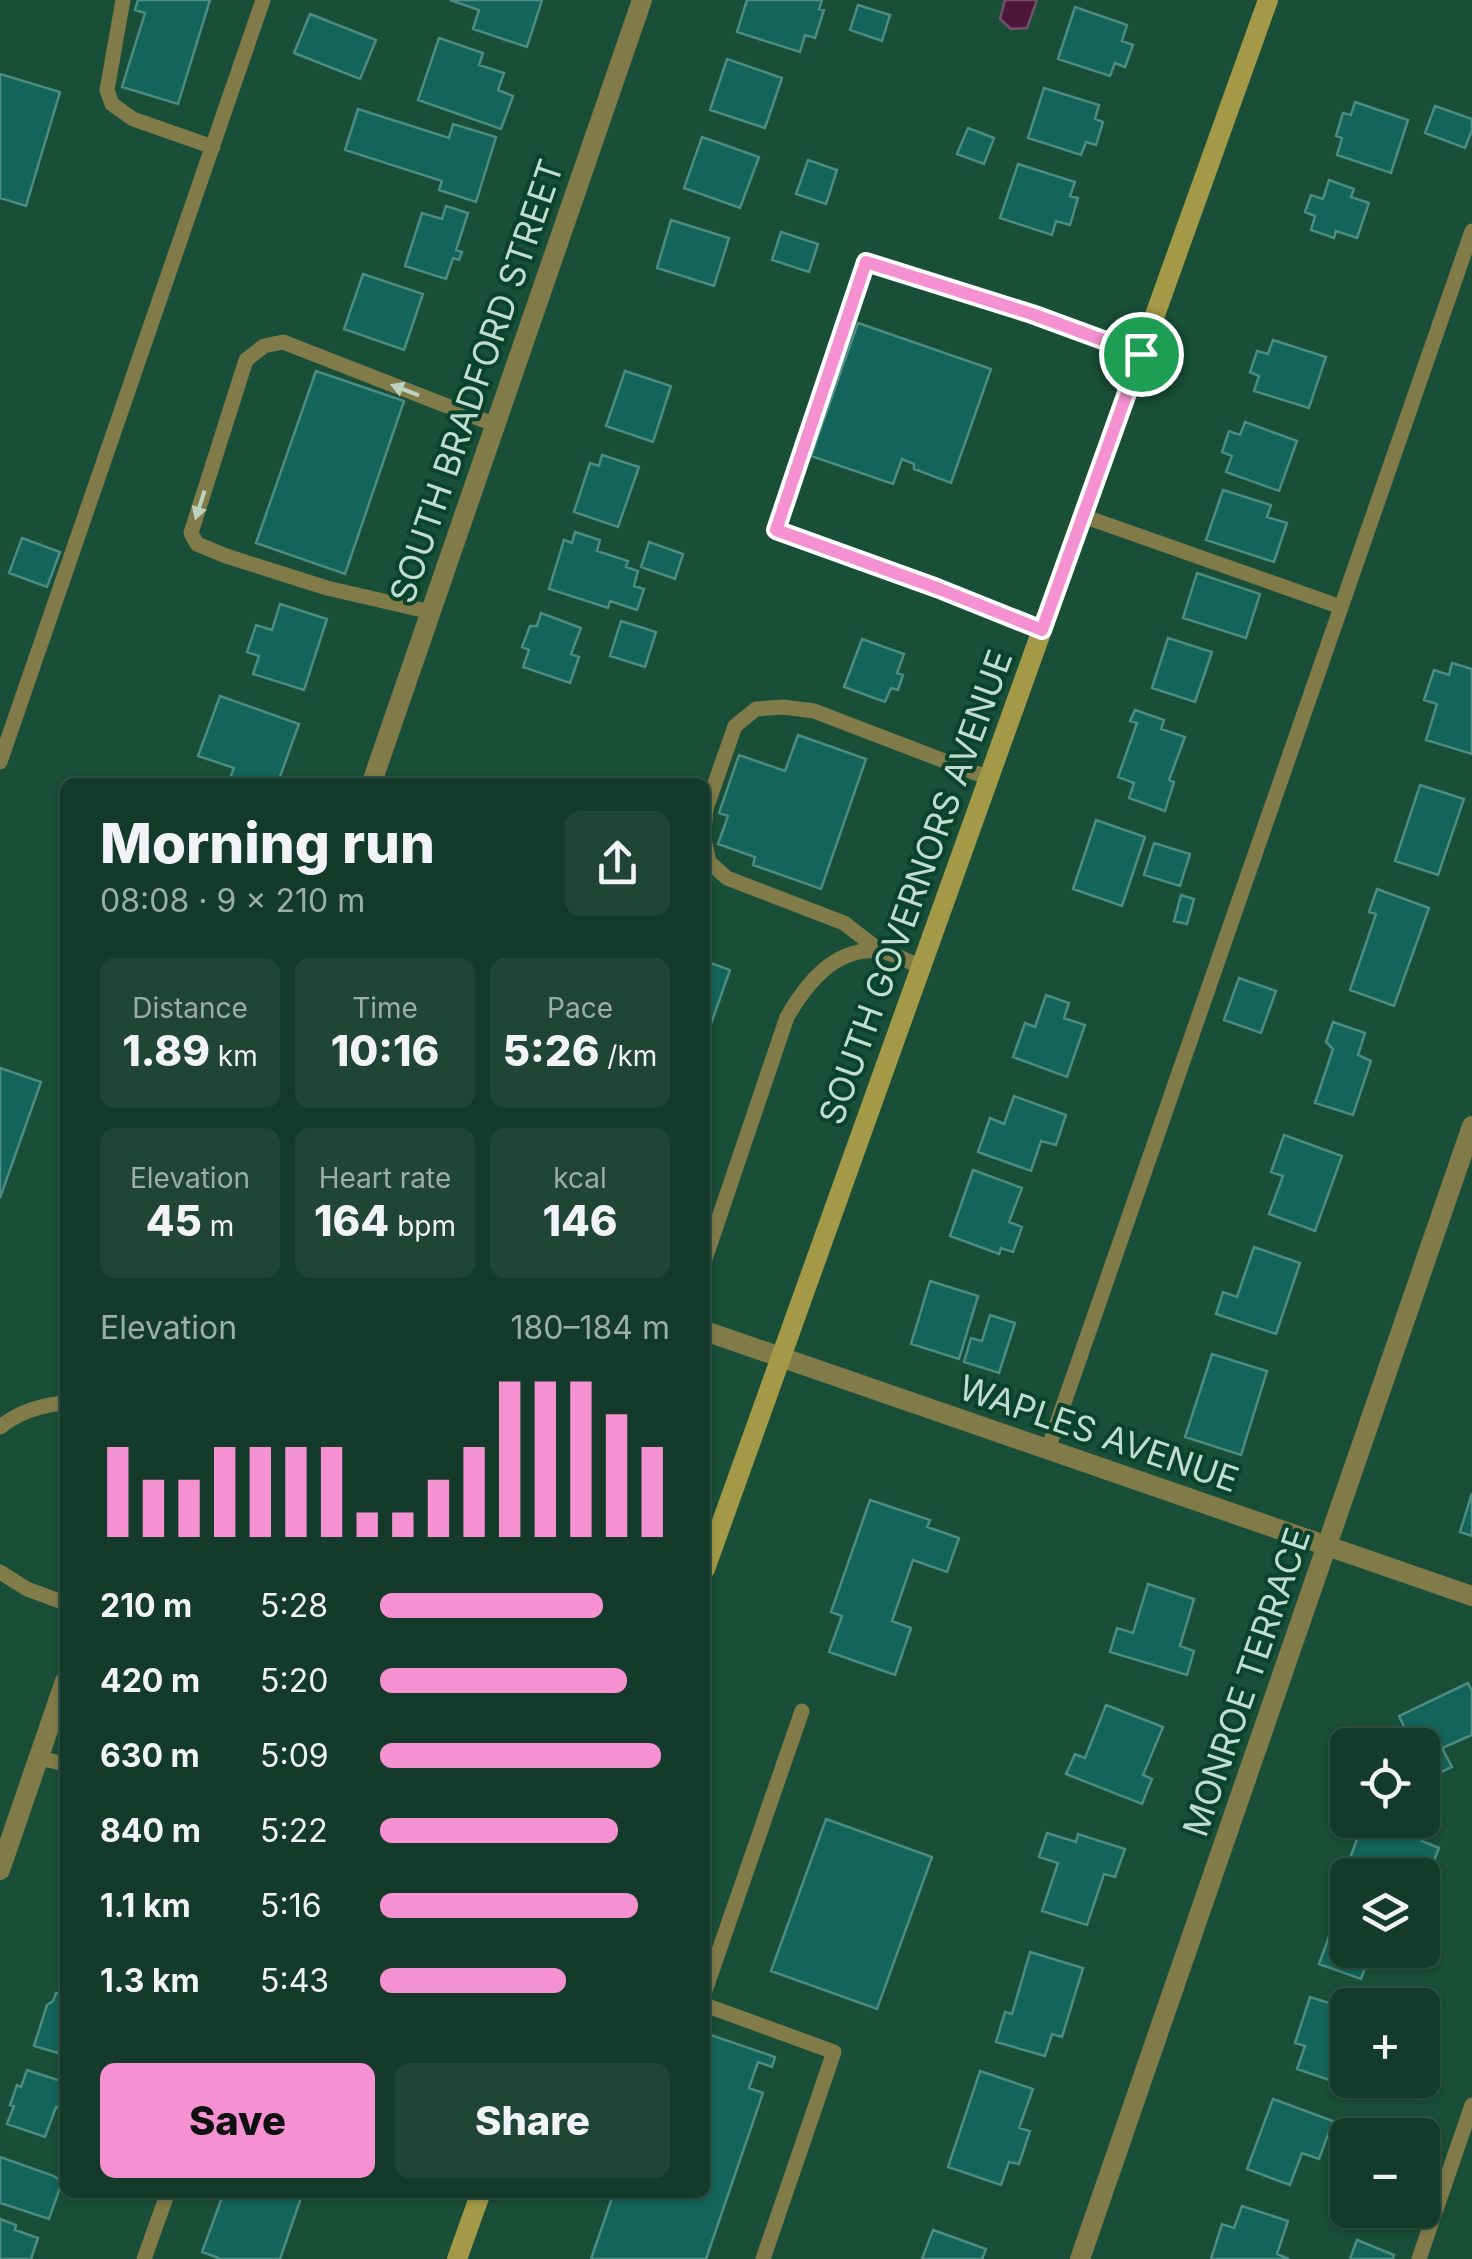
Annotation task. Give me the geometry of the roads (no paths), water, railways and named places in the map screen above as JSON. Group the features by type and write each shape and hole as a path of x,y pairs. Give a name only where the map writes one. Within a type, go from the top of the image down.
{"main road":[{"name":"SOUTH GOVERNORS AVENUE","path":"710,1556 1268,0"},
{"path":"457,2259 479,2198"}],"street":[{"name":"SOUTH BRADFORD STREET","path":"373,778 642,0"},
{"name":"MONROE TERRACE","path":"1080,2259 1472,1126"},
{"name":"WAPLES AVENUE","path":"710,1333 1472,1596"},
{"path":"0,1870 9,1814 39,1758 60,1696"}],"lane":[{"path":"123,0 107,90 112,104 133,120 212,148"},
{"path":"0,762 264,0"},
{"path":"1048,1449 1472,231"},
{"path":"1042,630 776,530 866,262 1032,314 1141,354"},
{"path":"431,612 327,588 197,544 191,533 246,360 264,346 283,342 496,425"},
{"path":"1083,516 1341,607"},
{"path":"710,798 735,726 756,708 814,710 989,778"},
{"path":"710,863 728,878 844,923 878,950 921,967"},
{"path":"710,1244 786,1018 803,990 833,963 844,956 878,950"},
{"path":"0,1427 16,1415 60,1403"},
{"path":"0,1572 27,1589 60,1601"},
{"path":"710,1977 802,1710"},
{"path":"39,1758 60,1763"},
{"path":"710,2007 834,2052 762,2259"},
{"path":"1419,2259 1472,2105"},
{"path":"144,2259 166,2198"}]}
